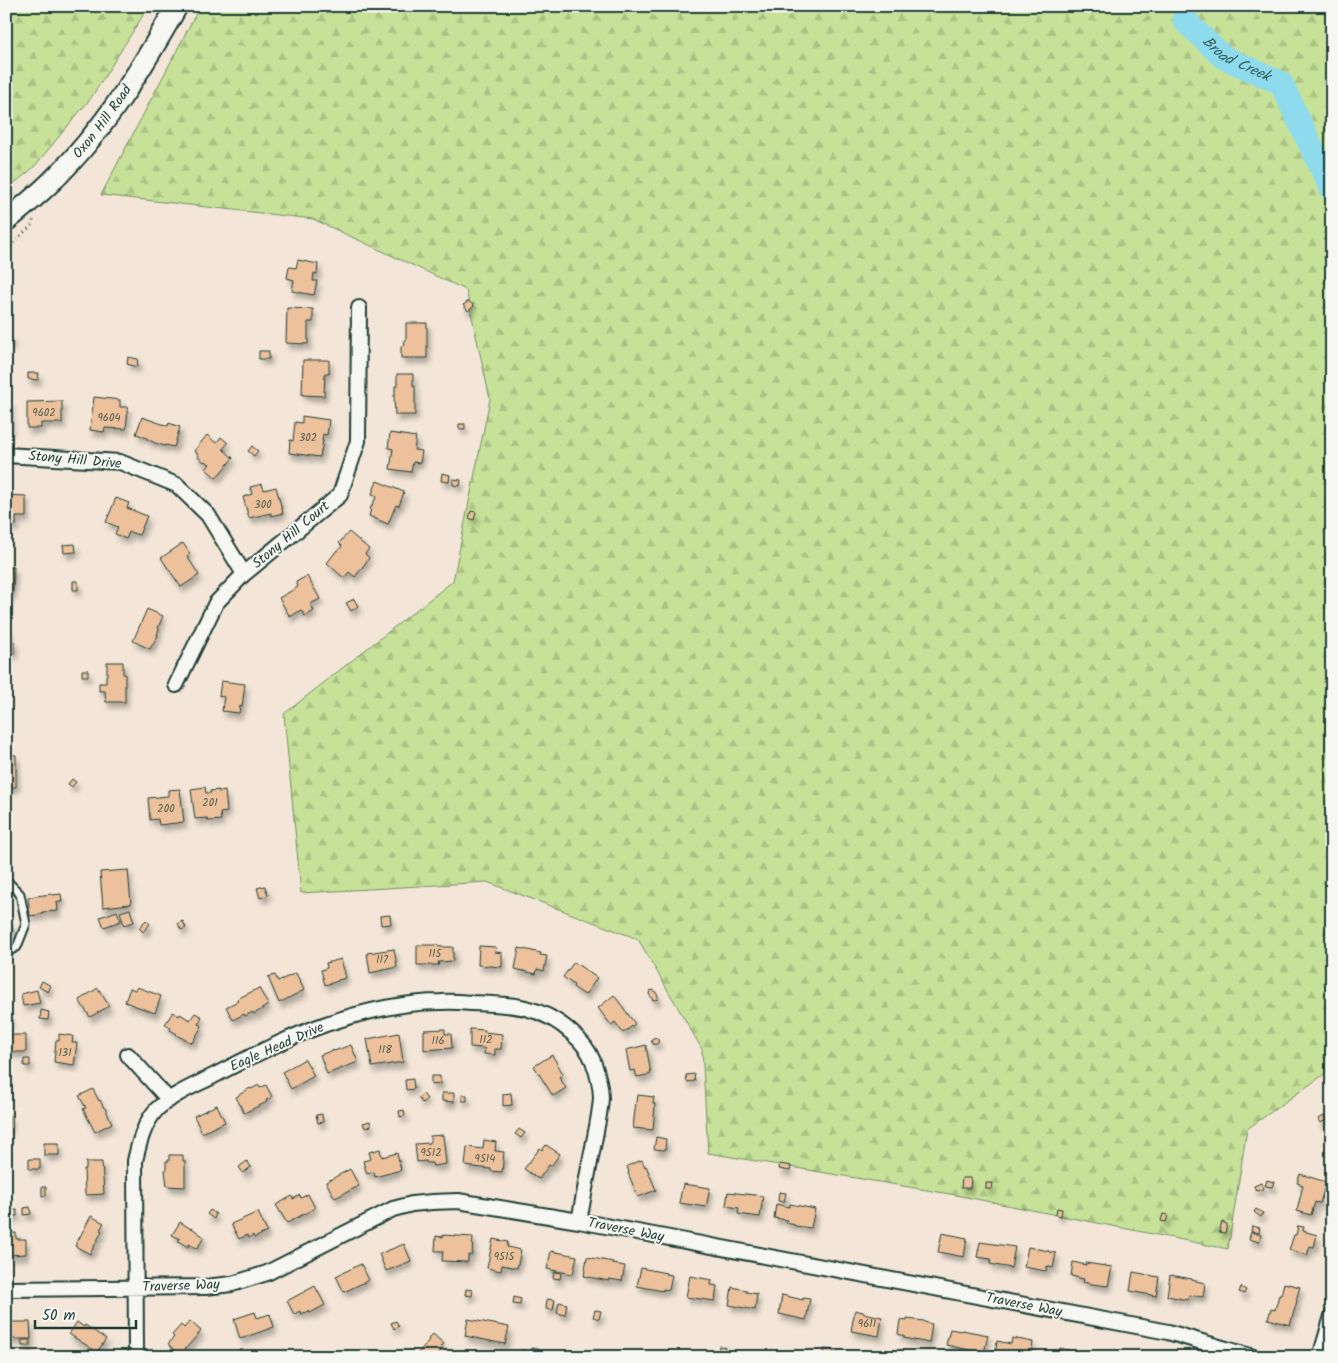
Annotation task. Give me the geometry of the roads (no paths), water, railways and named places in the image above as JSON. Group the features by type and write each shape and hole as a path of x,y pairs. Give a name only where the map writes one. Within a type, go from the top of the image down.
{"main road":[{"name":"Oxon Hill Road","path":"6,222 53,180 87,142 130,85 177,6"}],"street":[{"name":"Stony Hill Court","path":"176,685 216,603 244,574 340,495 358,441 359,308"},
{"name":"Stony Hill Drive","path":"6,455 120,462 177,485 208,515 244,574"},
{"name":"Eagle Head Drive","path":"136,1357 135,1161 148,1122 157,1110 169,1100 246,1059 298,1034 356,1016 406,1005 440,1002 498,1003 530,1008 550,1017 568,1029 578,1039 593,1060 600,1084 601,1098 598,1124 579,1221"},
{"path":"128,1055 169,1100"},
{"name":"Traverse Way","path":"6,1290 205,1287 232,1284 266,1273 394,1209 412,1204 458,1201 579,1221 1168,1332 1253,1357"},
{"path":"1320,1357 1332,1316"}],"lane":[{"path":"6,882 20,894 26,924 17,947 6,953"}],"waterway":[{"name":"Broad Creek","path":"1185,6 1185,21 1223,57 1281,83 1332,190"}]}
